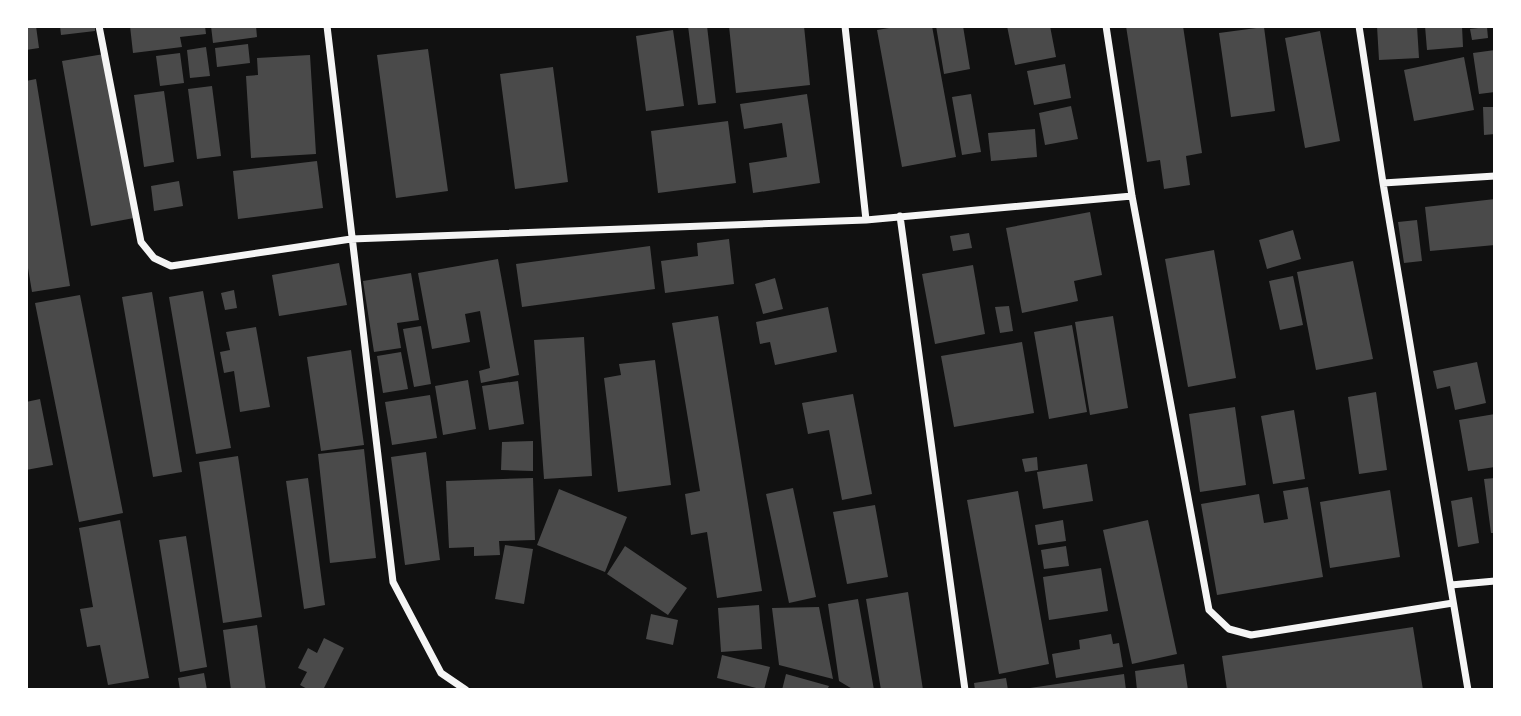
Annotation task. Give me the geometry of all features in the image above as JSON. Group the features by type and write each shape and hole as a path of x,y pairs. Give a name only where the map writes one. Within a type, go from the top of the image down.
{"street":[{"path":"99,26 141,242 153,258 171,265 351,239 866,220 1132,196"},
{"path":"327,26 393,582 442,673 466,690"},
{"path":"845,26 866,220"},
{"path":"1106,26 1132,196 1209,610 1229,629 1251,635 1453,603"},
{"path":"1359,26 1468,690"},
{"path":"1383,183 1495,176"},
{"path":"900,216 965,690"},
{"path":"1451,585 1495,581"}],"building":[{"path":"26,26 36,26 39,48 26,50"},
{"path":"60,26 95,26 95,31 61,35"},
{"path":"130,26 205,26 206,34 180,37 182,47 133,53"},
{"path":"211,26 256,26 257,37 213,43"},
{"path":"688,26 707,26 716,103 698,105"},
{"path":"729,26 804,26 810,85 736,93"},
{"path":"901,26 932,26 956,157 902,167 877,30"},
{"path":"936,26 963,26 970,69 944,74"},
{"path":"1007,26 1050,26 1056,57 1015,65"},
{"path":"1126,26 1183,26 1202,153 1186,156 1190,185 1164,189 1160,160 1147,162"},
{"path":"1377,26 1417,26 1419,58 1379,60"},
{"path":"1425,26 1462,26 1463,47 1427,50"},
{"path":"1264,27 1275,111 1231,117 1219,33"},
{"path":"1487,27 1488,38 1472,40 1470,29"},
{"path":"673,30 684,106 646,111 636,36"},
{"path":"1320,31 1340,141 1305,148 1285,38"},
{"path":"248,44 250,63 217,67 215,48"},
{"path":"206,47 210,76 190,78 187,50"},
{"path":"428,49 448,191 396,198 377,55"},
{"path":"1495,50 1495,92 1479,94 1473,53"},
{"path":"180,53 184,83 160,86 156,56"},
{"path":"104,54 134,218 91,226 62,61"},
{"path":"310,55 316,154 251,158 246,76 258,75 257,58"},
{"path":"1464,57 1474,110 1414,121 1404,70"},
{"path":"1065,64 1071,98 1034,105 1027,71"},
{"path":"553,67 568,182 515,189 500,74"},
{"path":"36,79 70,286 32,292 26,256 26,81"},
{"path":"212,86 221,156 197,159 188,89"},
{"path":"164,91 174,162 144,167 134,95"},
{"path":"807,94 820,183 753,193 749,163 787,157 782,123 744,129 740,104"},
{"path":"971,94 981,152 962,155 952,97"},
{"path":"1071,106 1078,139 1045,145 1039,113"},
{"path":"1483,107 1495,107 1495,134 1484,135"},
{"path":"728,121 736,183 658,193 651,131"},
{"path":"1035,129 1037,157 991,161 988,133"},
{"path":"317,161 323,208 238,219 233,171"},
{"path":"179,181 183,206 154,211 151,186"},
{"path":"1495,199 1495,245 1430,251 1425,207"},
{"path":"1090,212 1102,275 1074,281 1078,301 1022,313 1006,228"},
{"path":"1417,220 1422,261 1404,263 1398,222"},
{"path":"1293,230 1301,259 1267,269 1259,240"},
{"path":"969,233 972,248 953,251 950,236"},
{"path":"729,239 734,284 665,293 661,261 698,256 697,243"},
{"path":"650,246 655,289 522,307 516,264"},
{"path":"1214,250 1236,378 1188,387 1165,259"},
{"path":"498,259 519,375 481,383 479,371 490,368 480,311 465,314 470,342 432,349 418,273"},
{"path":"1353,261 1373,359 1316,370 1297,272"},
{"path":"339,263 347,305 279,316 272,275"},
{"path":"973,265 985,334 935,344 922,274"},
{"path":"411,273 419,320 397,323 401,348 374,352 363,281"},
{"path":"1293,276 1303,325 1280,330 1269,281"},
{"path":"775,278 783,309 763,314 755,284"},
{"path":"234,290 237,308 225,310 221,293"},
{"path":"203,291 231,448 196,454 169,297"},
{"path":"152,292 182,472 153,477 122,297"},
{"path":"80,295 123,513 79,522 35,303"},
{"path":"1009,306 1013,331 1000,333 995,307"},
{"path":"828,307 837,352 775,365 770,342 760,344 756,322"},
{"path":"718,316 762,591 717,598 707,532 691,535 685,494 700,491 672,323"},
{"path":"1113,316 1128,408 1090,415 1075,322"},
{"path":"1072,325 1087,412 1049,419 1034,332"},
{"path":"421,326 431,384 414,387 403,329"},
{"path":"256,327 270,407 240,412 234,371 224,373 220,352 230,350 226,332"},
{"path":"584,337 592,476 544,479 534,340"},
{"path":"1022,342 1034,413 954,427 941,356"},
{"path":"351,350 364,445 321,451 307,357"},
{"path":"401,352 408,389 383,393 377,356"},
{"path":"655,360 671,485 618,492 604,378 621,375 619,364"},
{"path":"1477,362 1486,403 1455,410 1450,386 1437,389 1433,371"},
{"path":"468,380 476,429 443,435 435,386"},
{"path":"518,381 524,424 489,430 482,386"},
{"path":"1376,392 1387,470 1359,474 1348,397"},
{"path":"853,394 872,494 842,500 829,430 808,434 802,403"},
{"path":"430,395 437,438 392,445 385,402"},
{"path":"40,399 53,465 26,470 26,402"},
{"path":"1235,407 1246,485 1200,492 1189,414"},
{"path":"1294,410 1305,479 1273,484 1261,416"},
{"path":"1495,414 1495,467 1468,471 1459,420"},
{"path":"533,441 533,471 501,470 502,442"},
{"path":"364,449 376,558 330,563 318,454"},
{"path":"426,452 440,560 405,565 391,457"},
{"path":"238,456 262,617 223,623 199,462"},
{"path":"1037,457 1038,470 1025,472 1022,459"},
{"path":"1087,464 1093,501 1043,509 1037,472"},
{"path":"308,478 325,605 304,609 286,481"},
{"path":"533,478 535,540 499,541 500,555 474,556 474,547 449,548 446,481"},
{"path":"1495,478 1495,533 1491,533 1484,479"},
{"path":"1308,487 1323,577 1217,595 1201,504 1259,494 1264,523 1288,519 1283,491"},
{"path":"793,488 816,597 789,603 766,494"},
{"path":"559,489 627,517 605,572 537,545"},
{"path":"1390,490 1400,557 1330,568 1320,502"},
{"path":"1018,491 1049,664 999,674 967,500"},
{"path":"1472,497 1479,543 1458,547 1451,501"},
{"path":"875,505 888,577 847,584 833,512"},
{"path":"120,520 149,678 108,685 100,645 87,647 80,609 93,607 79,528"},
{"path":"1063,520 1066,541 1038,545 1035,525"},
{"path":"1148,520 1177,654 1132,664 1103,530"},
{"path":"186,536 207,667 180,672 159,540"},
{"path":"505,545 533,549 524,604 495,599"},
{"path":"625,546 687,588 668,615 607,574"},
{"path":"1066,546 1069,566 1044,569 1041,550"},
{"path":"1101,568 1108,611 1049,620 1043,577"},
{"path":"908,592 923,690 881,690 866,599"},
{"path":"858,599 874,690 854,690 839,681 828,604"},
{"path":"759,605 762,649 721,652 718,608"},
{"path":"819,607 833,679 779,665 772,608"},
{"path":"651,614 678,620 673,645 646,639"},
{"path":"257,625 266,690 231,690 223,630"},
{"path":"1413,627 1423,690 1227,690 1222,656"},
{"path":"1111,634 1113,644 1119,643 1123,667 1056,678 1052,654 1080,649 1079,640"},
{"path":"324,638 344,648 323,690 309,690 300,685 307,672 298,668 308,648 317,653"},
{"path":"722,655 770,667 764,690 717,678"},
{"path":"1184,664 1188,690 1137,690 1135,671"},
{"path":"204,673 207,690 180,690 178,678"},
{"path":"786,674 829,686 827,690 782,690"},
{"path":"1124,674 1126,690 1030,688"},
{"path":"1006,678 1008,690 975,690 974,683"}]}
